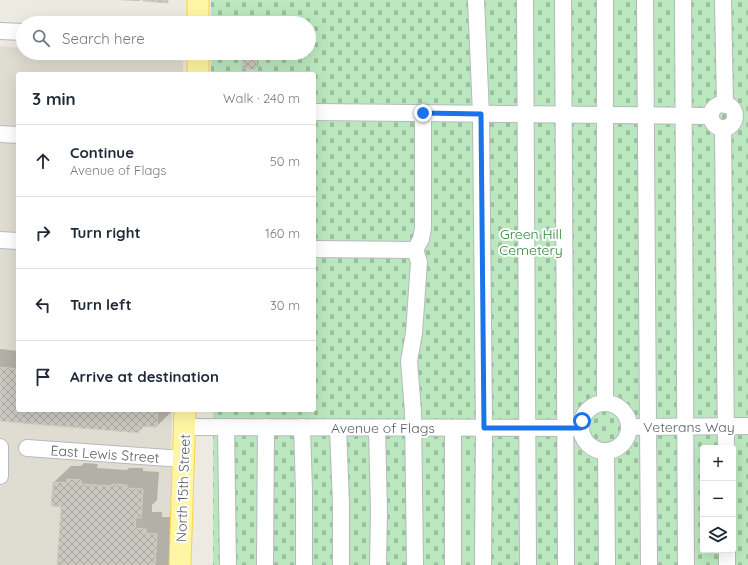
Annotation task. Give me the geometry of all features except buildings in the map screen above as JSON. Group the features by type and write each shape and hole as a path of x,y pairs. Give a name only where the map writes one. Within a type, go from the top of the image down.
{"main road":[{"path":"198,0 198,16"},
{"path":"198,60 198,72"},
{"name":"North 15th Street","path":"180,565 185,419"}],"street":[{"path":"476,0 481,114 484,428 483,565"},
{"path":"525,0 528,565"},
{"path":"563,0 564,114 573,428 566,565"},
{"path":"605,0 605,403"},
{"path":"645,0 649,565"},
{"path":"683,0 686,565"},
{"path":"723,0 725,105"},
{"path":"0,31 16,32"},
{"path":"726,445 735,122 732,108 725,105 717,106 712,112 711,116 713,123 720,128 735,122"},
{"path":"316,112 711,116"},
{"path":"414,565 414,428 409,361 414,333 419,262 415,250 421,239 423,228 423,113"},
{"path":"0,134 16,135"},
{"path":"0,240 16,241"},
{"path":"316,249 415,250"},
{"path":"605,403 621,408 629,420 630,427 626,441 620,447 606,452 598,451 592,447 573,428 582,421 584,415 594,405 605,403"},
{"name":"Avenue of Flags","path":"185,419 226,427 573,428"},
{"name":"Veterans Way","path":"630,427 748,426"},
{"path":"226,427 228,565"},
{"path":"265,565 266,427"},
{"path":"302,427 304,565"},
{"path":"338,428 341,504 341,565"},
{"path":"377,428 379,510 378,565"},
{"path":"452,428 452,565"},
{"path":"0,447 0,476"},
{"name":"East Lewis Street","path":"27,448 183,460"},
{"path":"606,452 607,565"},
{"path":"727,553 727,565"}],"shaded area":[{"path":"0,46 16,47 16,60 183,61 183,72 16,72 16,412 172,412 171,450 174,565 0,565"}],"green space":[{"name":"Green Hill Cemetery","path":"211,0 748,0 748,565 213,565 213,412 316,412 316,72 211,72 211,60 316,60 316,16 211,16"}],"route":[{"path":"423,113 481,114 484,428 581,428 582,421"}]}
